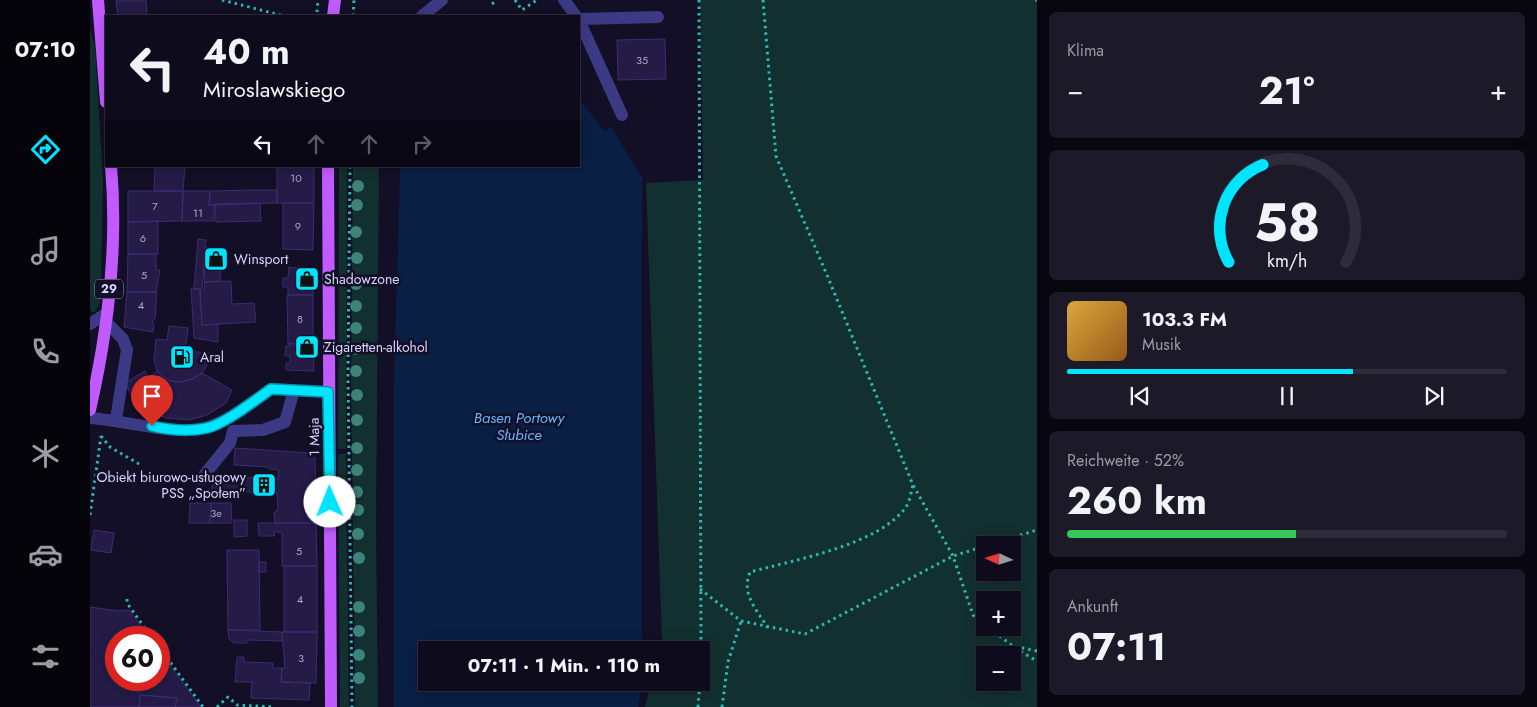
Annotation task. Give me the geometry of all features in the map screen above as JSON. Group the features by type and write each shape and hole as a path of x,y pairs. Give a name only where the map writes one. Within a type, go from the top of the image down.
{"main road":[{"path":"98,0 95,20 105,95"},
{"path":"333,15 334,0"},
{"name":"29","path":"90,410 107,318 112,250 111,167"},
{"name":"1 Maja","path":"328,167 331,707"}],"street":[{"path":"423,15 442,0"},
{"path":"564,0 576,15"},
{"path":"580,18 658,17"},
{"path":"580,22 622,116"},
{"path":"90,324 107,318 123,339 127,350 116,420"},
{"path":"90,418 116,420 170,430 208,428 249,406 271,389 328,392"},
{"path":"201,480 230,443 233,431 263,430 286,422 294,390"}],"path":[{"path":"222,0 280,15"},
{"path":"317,15 318,0"},
{"path":"353,15 354,0"},
{"path":"492,4 497,0"},
{"path":"515,0 522,10 537,0"},
{"path":"699,0 699,589 701,641"},
{"path":"763,0 776,156 828,274 913,485 954,556 973,615 976,618"},
{"path":"350,167 348,451 352,707"},
{"path":"90,515 101,436 110,447 139,464"},
{"path":"769,628 748,597 746,581 750,572 846,546 893,522 907,505 913,485"},
{"path":"1018,536 1037,530"},
{"path":"699,589 742,621 806,634 954,556 976,549"},
{"path":"127,599 126,603 143,626"},
{"path":"722,707 728,662 742,621"},
{"path":"999,636 1013,646"},
{"path":"1021,648 1037,651"},
{"path":"1021,651 1037,661"},
{"path":"170,661 203,707"},
{"path":"698,707 699,691"},
{"path":"217,707 228,697 237,705 275,707"}],"green space":[{"path":"700,0 1037,0 1037,707 645,707 649,691 710,691 710,641 662,641 646,183 703,180"},
{"path":"90,29 95,45 103,181 101,287 100,303 95,312 92,312 90,309"},
{"path":"339,167 347,167 346,449 338,449"},
{"path":"353,167 379,167 376,525 378,707 355,707 351,375"},
{"path":"338,454 346,454 349,707 340,707"}],"water":[{"name":"Basen Portowy Słubice","path":"580,99 605,132 611,127 642,177 642,641 418,641 418,691 641,691 638,707 394,707 394,383 400,167 580,167"}],"building":[{"path":"116,0 146,0 147,15 118,15"},
{"path":"665,39 666,79 618,80 617,40"},
{"path":"155,167 185,167 183,191 154,191"},
{"path":"277,167 314,167 314,203 277,203"},
{"path":"277,190 277,203 209,205 210,191"},
{"path":"128,191 183,191 182,221 128,222"},
{"path":"183,191 210,191 209,205 214,205 214,221 182,221"},
{"path":"260,203 261,221 216,222 215,204"},
{"path":"283,203 314,203 313,250 283,249"},
{"path":"158,221 158,254 128,254 128,222"},
{"path":"198,239 206,240 202,289 194,289"},
{"path":"206,248 223,248 220,281 204,282"},
{"path":"128,254 156,254 156,270 160,270 156,292 127,292"},
{"path":"289,267 313,270 313,295 288,295 288,287 283,287 283,278 288,278"},
{"path":"231,281 232,304 254,303 256,322 202,325 200,291 204,291 205,282"},
{"path":"191,288 200,289 202,325 218,324 218,342 194,338"},
{"path":"127,292 157,292 155,319 152,321 154,324 153,332 124,327"},
{"path":"287,295 313,295 313,343 288,344"},
{"name":"Aral","path":"169,326 188,328 185,351 210,353 208,363 202,373 192,379 180,382 169,381 157,371 154,360 156,339 167,340"},
{"path":"313,343 314,371 286,370 286,363 290,363 290,356 285,356 286,346 290,346 290,344"},
{"path":"145,371 148,377 157,371 169,381 180,382 192,379 202,373 232,390 226,403 207,415 189,420 166,418 147,410 132,396 125,383"},
{"name":"Obiekt biurowo-usługowy PSS „Społem”","path":"235,448 310,453 315,458 316,523 275,523 274,513 278,509 277,494 273,489 270,493 212,490 213,476 278,479 279,470 267,467 234,465"},
{"path":"190,503 211,503 210,523 189,523"},
{"path":"211,503 231,503 232,523 210,523"},
{"path":"234,520 247,520 247,536 234,537"},
{"path":"258,523 316,523 317,566 282,566 282,533 275,531 274,536 259,536"},
{"path":"94,530 114,533 111,553 91,550"},
{"path":"227,550 259,550 260,630 228,630"},
{"path":"259,562 266,562 266,572 259,572"},
{"path":"284,566 317,566 317,632 284,632"},
{"path":"90,607 119,611 129,610 141,626 105,626 105,691 170,691 170,665 201,707 175,707 177,698 140,695 139,707 90,707"},
{"path":"228,630 282,632 282,641 247,640 247,643 234,643 229,639"},
{"path":"282,632 317,632 316,683 281,682 282,668 285,668"},
{"path":"237,657 244,657 244,662 273,663 273,668 282,668 281,682 310,683 309,700 251,698 252,682 235,682"},
{"path":"140,695 177,698 175,707 139,707"}],"place":[{"name":"Winsport","path":"216,259"},
{"name":"Shadowzone","path":"307,279"},
{"name":"Zigaretten-alkohol","path":"307,347"},
{"name":"Aral","path":"182,357"},
{"name":"Obiekt biurowo-usługowy PSS „Społem”","path":"264,485"}],"route":[{"path":"152,426 170,430 208,428 249,406 271,389 328,392 330,502"}]}
